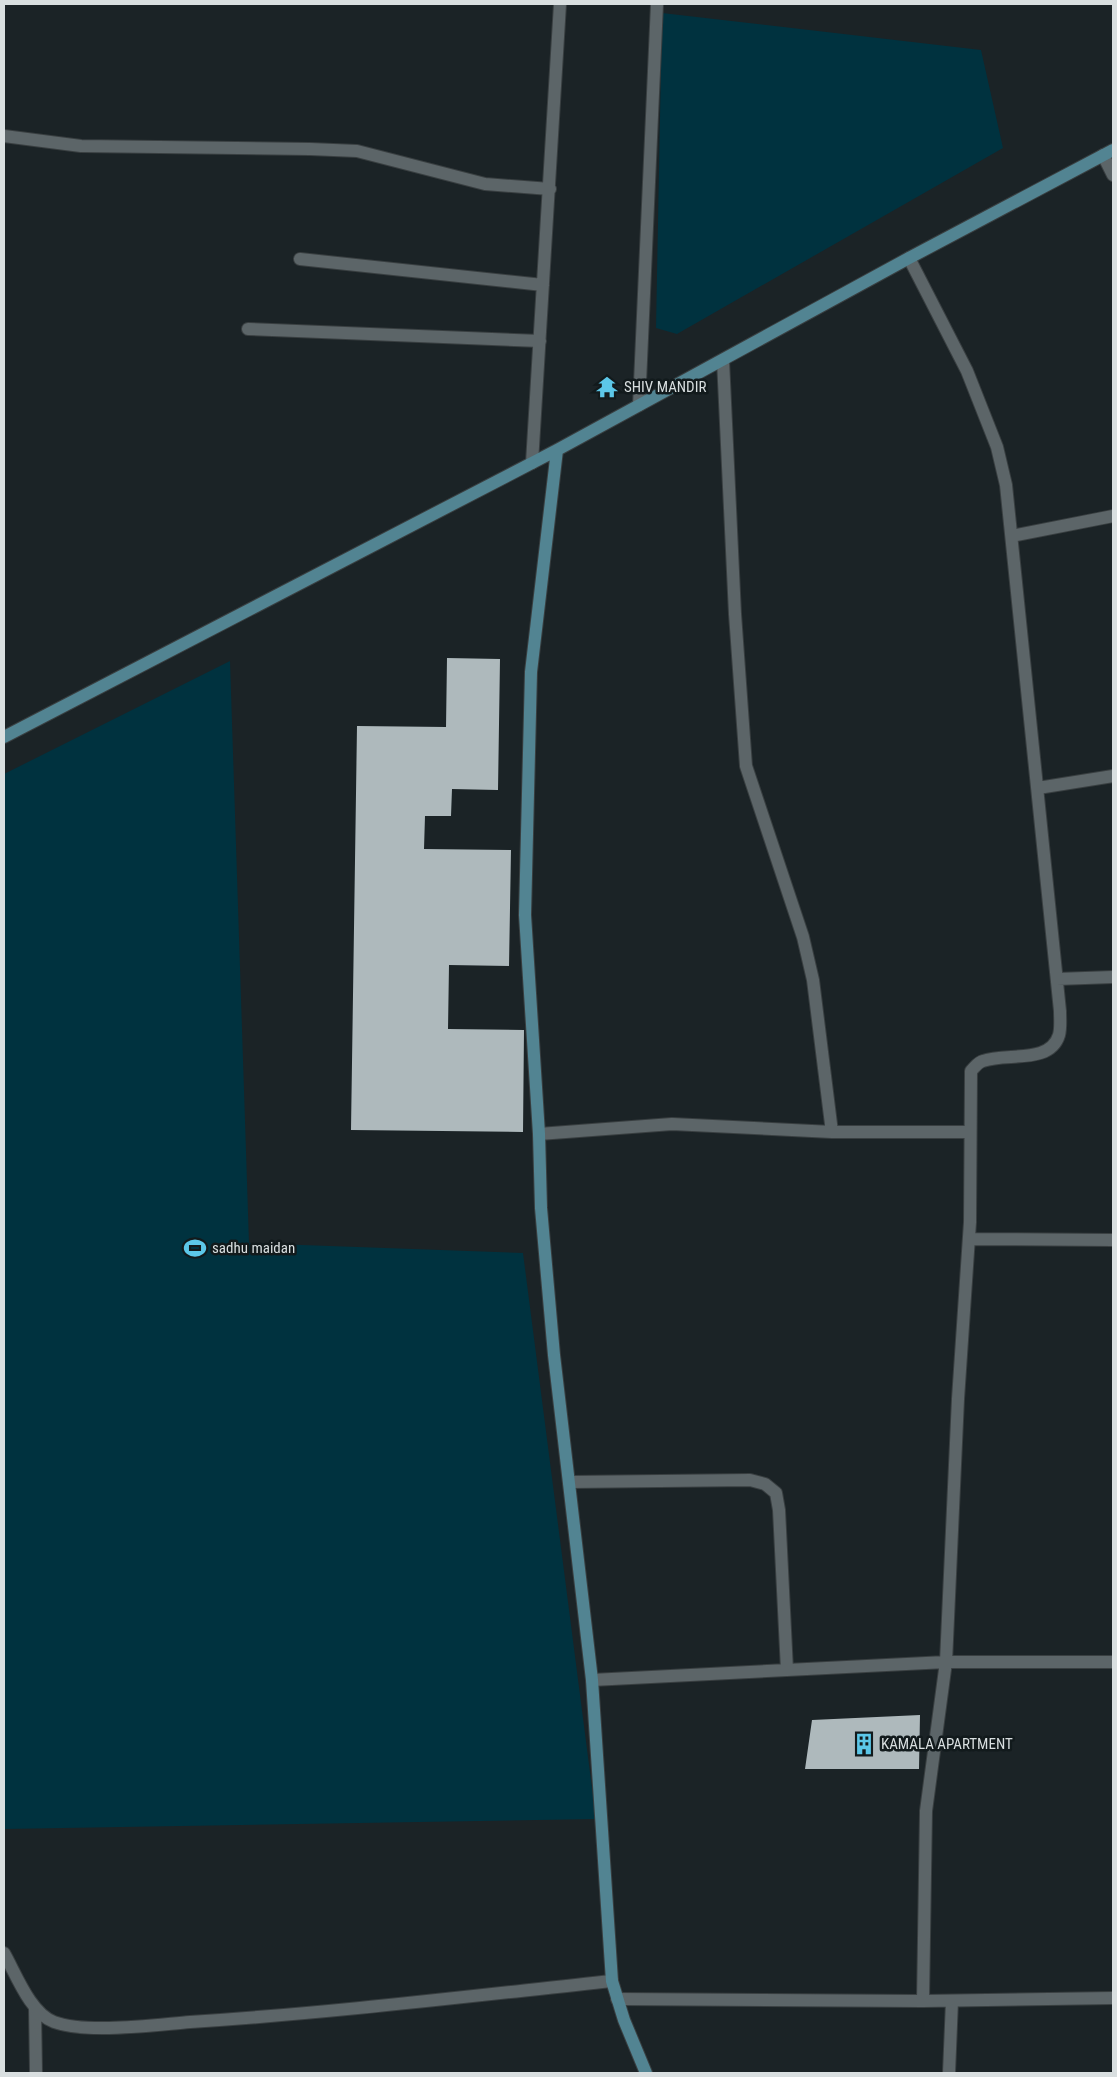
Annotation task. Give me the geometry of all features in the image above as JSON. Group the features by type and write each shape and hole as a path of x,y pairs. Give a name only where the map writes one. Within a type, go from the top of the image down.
{"street":[{"path":"532,463 560,4"},
{"path":"639,405 656,4"},
{"path":"4,136 81,146 310,149 357,152 485,184 550,189"},
{"path":"4,737 532,463 908,258 1108,153 1113,175"},
{"path":"908,258 967,371 997,447 1006,485 1060,1019 1059,1034 1053,1046 1040,1054 996,1057 981,1061 971,1071 969,1239 958,1398 946,1662 926,1811 923,2001"},
{"path":"300,259 544,285"},
{"path":"248,329 540,341"},
{"path":"723,360 735,614 746,766 805,945 814,980 832,1132"},
{"path":"556,450 532,662 525,915 539,1134 542,1218 554,1355 592,1680 612,1981 646,2073"},
{"path":"1012,536 1113,516"},
{"path":"1038,788 1113,776"},
{"path":"1057,980 1113,977"},
{"path":"539,1134 672,1124 832,1132 970,1132"},
{"path":"969,1239 1113,1240"},
{"path":"569,1482 750,1480 765,1484 776,1493 779,1510 787,1670"},
{"path":"592,1680 946,1662 1113,1662"},
{"path":"4,1953 35,2008 53,2021 83,2026 120,2027 263,2017 612,1981"},
{"path":"618,1999 952,2001 1113,1998"},
{"path":"949,2073 952,2001"},
{"path":"35,2008 36,2073"}],"shaded area":[{"path":"662,13 981,50 1003,148 677,334 656,328"},
{"name":"sadhu maidan","path":"230,661 249,1243 523,1253 596,1819 4,1829 4,774"}],"building":[{"path":"447,658 500,659 498,790 452,789 451,816 425,816 424,849 511,850 509,966 449,965 448,1029 524,1030 523,1132 351,1130 357,726 446,727"},
{"name":"KAMALA APARTMENT","path":"920,1715 919,1769 805,1769 812,1720"}],"place":[{"name":"SHIV MANDIR","path":"607,387"},
{"name":"sadhu maidan","path":"195,1248"},
{"name":"KAMALA APARTMENT","path":"864,1744"}]}
